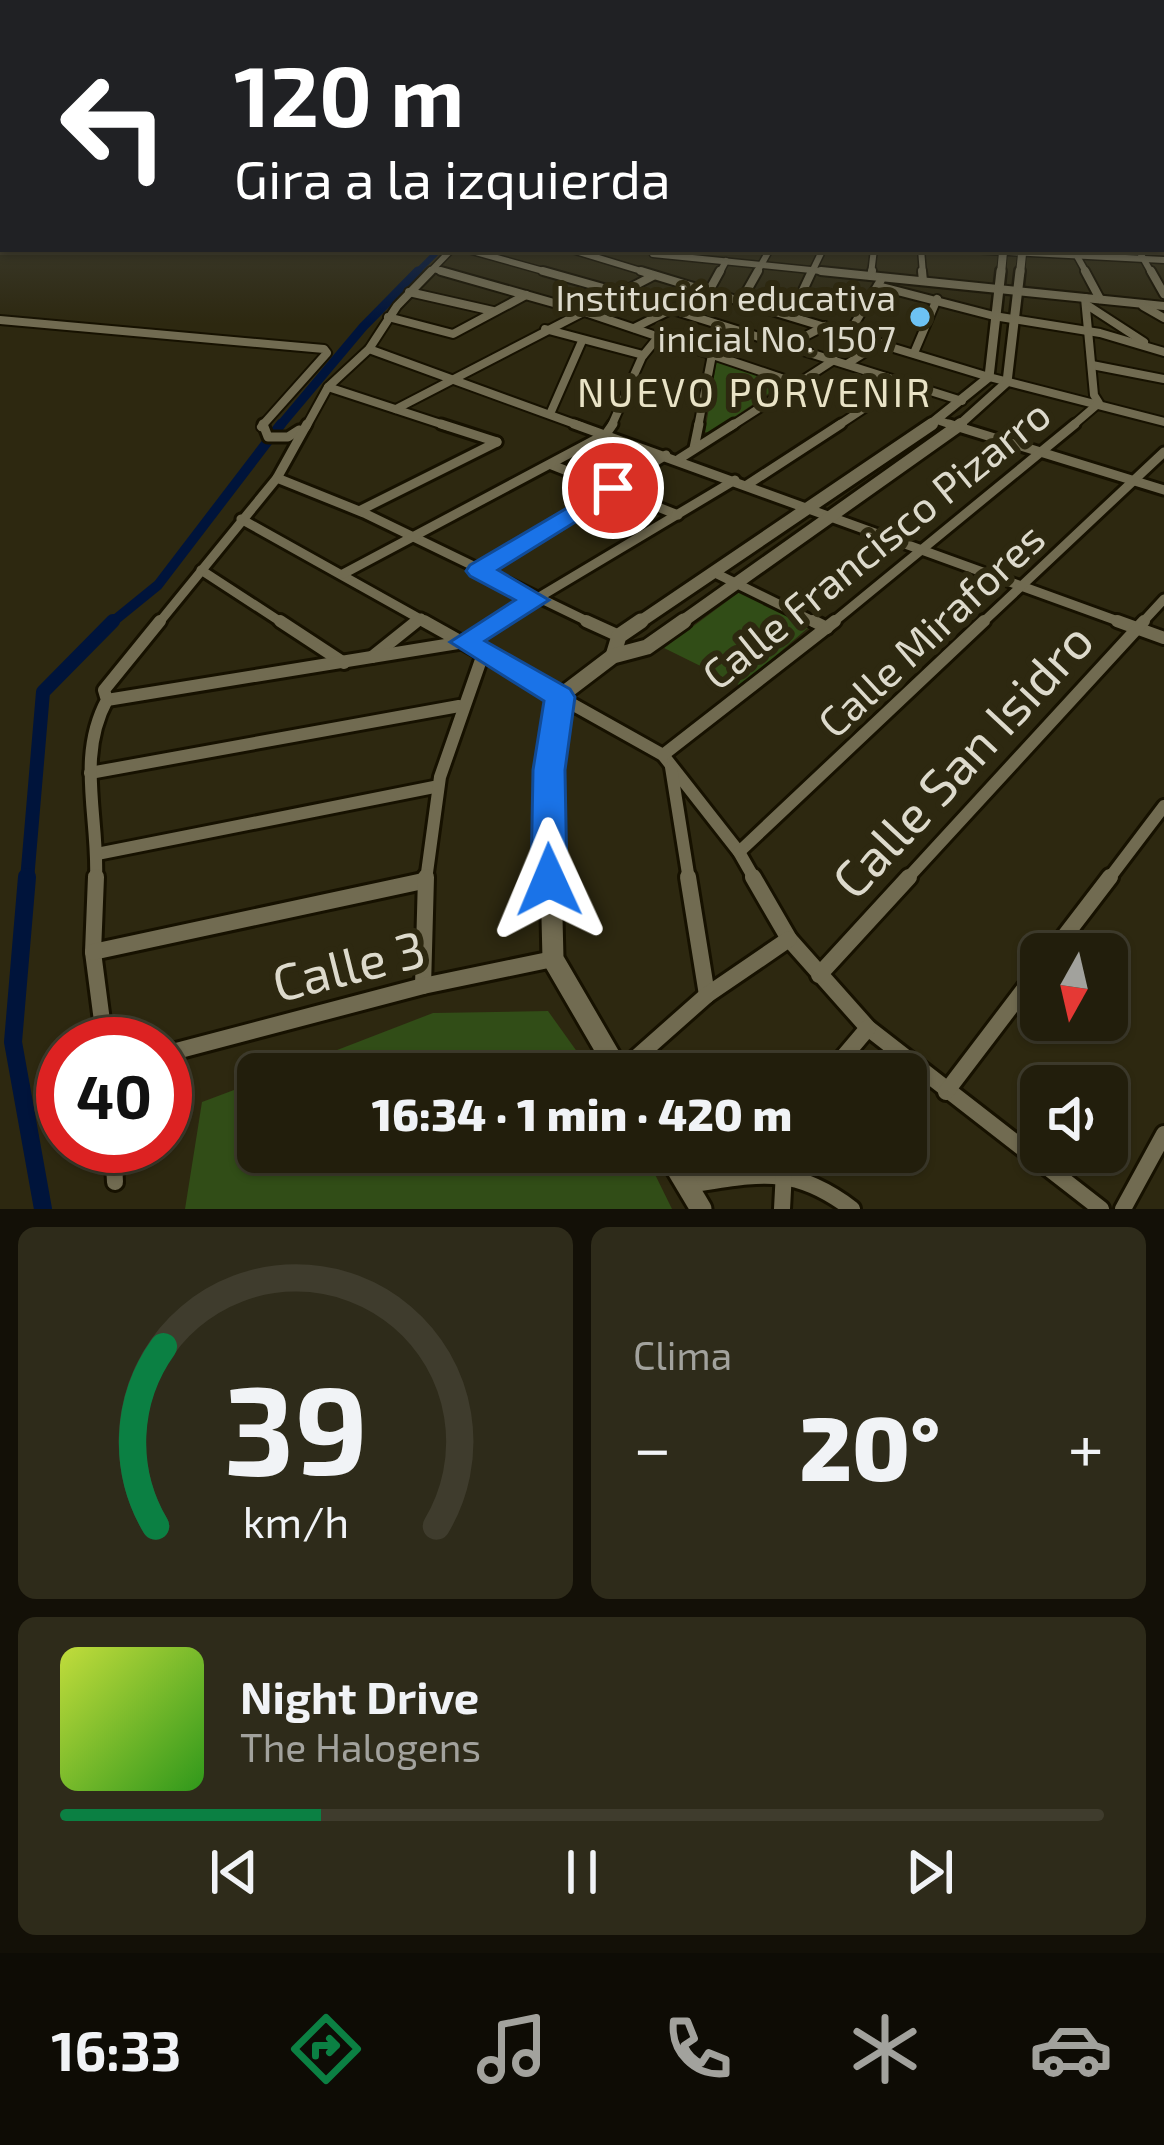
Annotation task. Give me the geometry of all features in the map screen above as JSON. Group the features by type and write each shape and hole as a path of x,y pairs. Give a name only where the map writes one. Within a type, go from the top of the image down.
{"street":[{"path":"101,1017 93,952 97,854 90,773 92,728 107,700 104,690 278,478 328,387 369,349 388,317 449,252"},
{"path":"476,252 621,292"},
{"path":"578,252 989,377 1164,422"},
{"path":"655,252 872,276 937,302 1086,330 1160,352"},
{"path":"706,260 710,252"},
{"path":"741,301 769,252"},
{"path":"790,316 822,252"},
{"path":"872,276 874,252"},
{"path":"921,252 923,281"},
{"path":"613,656 619,636 937,420 989,377 1003,252 1164,260"},
{"path":"1140,252 1164,294"},
{"path":"1075,253 1100,299"},
{"path":"607,1053 553,959 549,770 560,697 613,656 647,647 957,427 1007,382 1022,254"},
{"path":"678,283 688,278 691,258"},
{"path":"634,328 709,291 726,261"},
{"path":"434,269 582,311 796,383"},
{"path":"396,409 653,276"},
{"path":"880,282 923,281 1164,306"},
{"path":"849,333 880,282"},
{"path":"914,353 937,302 939,284"},
{"path":"409,292 494,311"},
{"path":"388,317 450,334 526,295"},
{"path":"1086,301 1160,352"},
{"name":"Calle Francisco Pizarro","path":"667,760 1100,404 1086,330 1086,301"},
{"path":"1141,304 1164,318"},
{"path":"673,310 962,401"},
{"path":"0,320 328,350 261,426 274,437 303,427"},
{"path":"788,345 825,326"},
{"path":"545,329 643,355"},
{"path":"343,574 606,434 643,355 659,336"},
{"path":"550,414 582,341"},
{"path":"847,364 880,343"},
{"path":"369,349 1164,638"},
{"path":"694,448 712,355"},
{"path":"680,459 834,360"},
{"path":"1092,364 1164,379"},
{"path":"107,700 464,642 904,382"},
{"path":"328,387 497,442 360,511"},
{"path":"937,420 1164,490"},
{"name":"Calle Mirafores","path":"740,852 1164,452"},
{"path":"479,571 667,455"},
{"path":"552,464 678,515"},
{"path":"278,478 360,511 535,600 619,636"},
{"path":"241,519 667,760 740,852 789,940 868,1028 1101,1209"},
{"path":"201,570 344,663"},
{"path":"712,572 827,628"},
{"name":"Calle San Isidro","path":"819,976 1164,599"},
{"path":"370,658 421,618"},
{"path":"423,986 422,880 434,787 459,706 483,654"},
{"path":"90,773 459,706"},
{"path":"667,760 707,995"},
{"path":"97,854 434,787"},
{"path":"1067,933 1164,806"},
{"path":"93,952 422,880"},
{"path":"642,1053 707,995 789,940"},
{"name":"Calle 3","path":"192,1047 423,986 553,959"},
{"path":"946,1093 1020,995"},
{"path":"847,1053 868,1028"},
{"path":"1123,1209 1164,1134"},
{"path":"115,1173 116,1182"},
{"path":"679,1173 700,1209"},
{"path":"686,1185 785,1173 820,1182 852,1209"},
{"path":"782,1209 785,1173"}],"green space":[{"path":"717,358 787,381 711,433 705,432"},
{"path":"746,587 817,620 741,686 664,648"},
{"path":"548,1011 578,1053 329,1053 433,1013"},
{"path":"237,1089 237,1173 654,1173 672,1209 185,1209 202,1102"}],"waterway":[{"path":"418,271 437,252"},
{"path":"279,427 363,327 418,271"},
{"path":"415,274 418,271"},
{"path":"110,624 158,585 281,424"},
{"path":"27,880 43,692 110,624"},
{"path":"27,877 13,1042 43,1209"}],"place":[{"name":"Institución educativa inicial No. 1507","path":"920,317"}],"district":[{"name":"NUEVO PORVENIR","path":"755,391"}],"route":[{"path":"549,880 549,770 560,697 464,642 535,600 479,571 613,488"}]}
